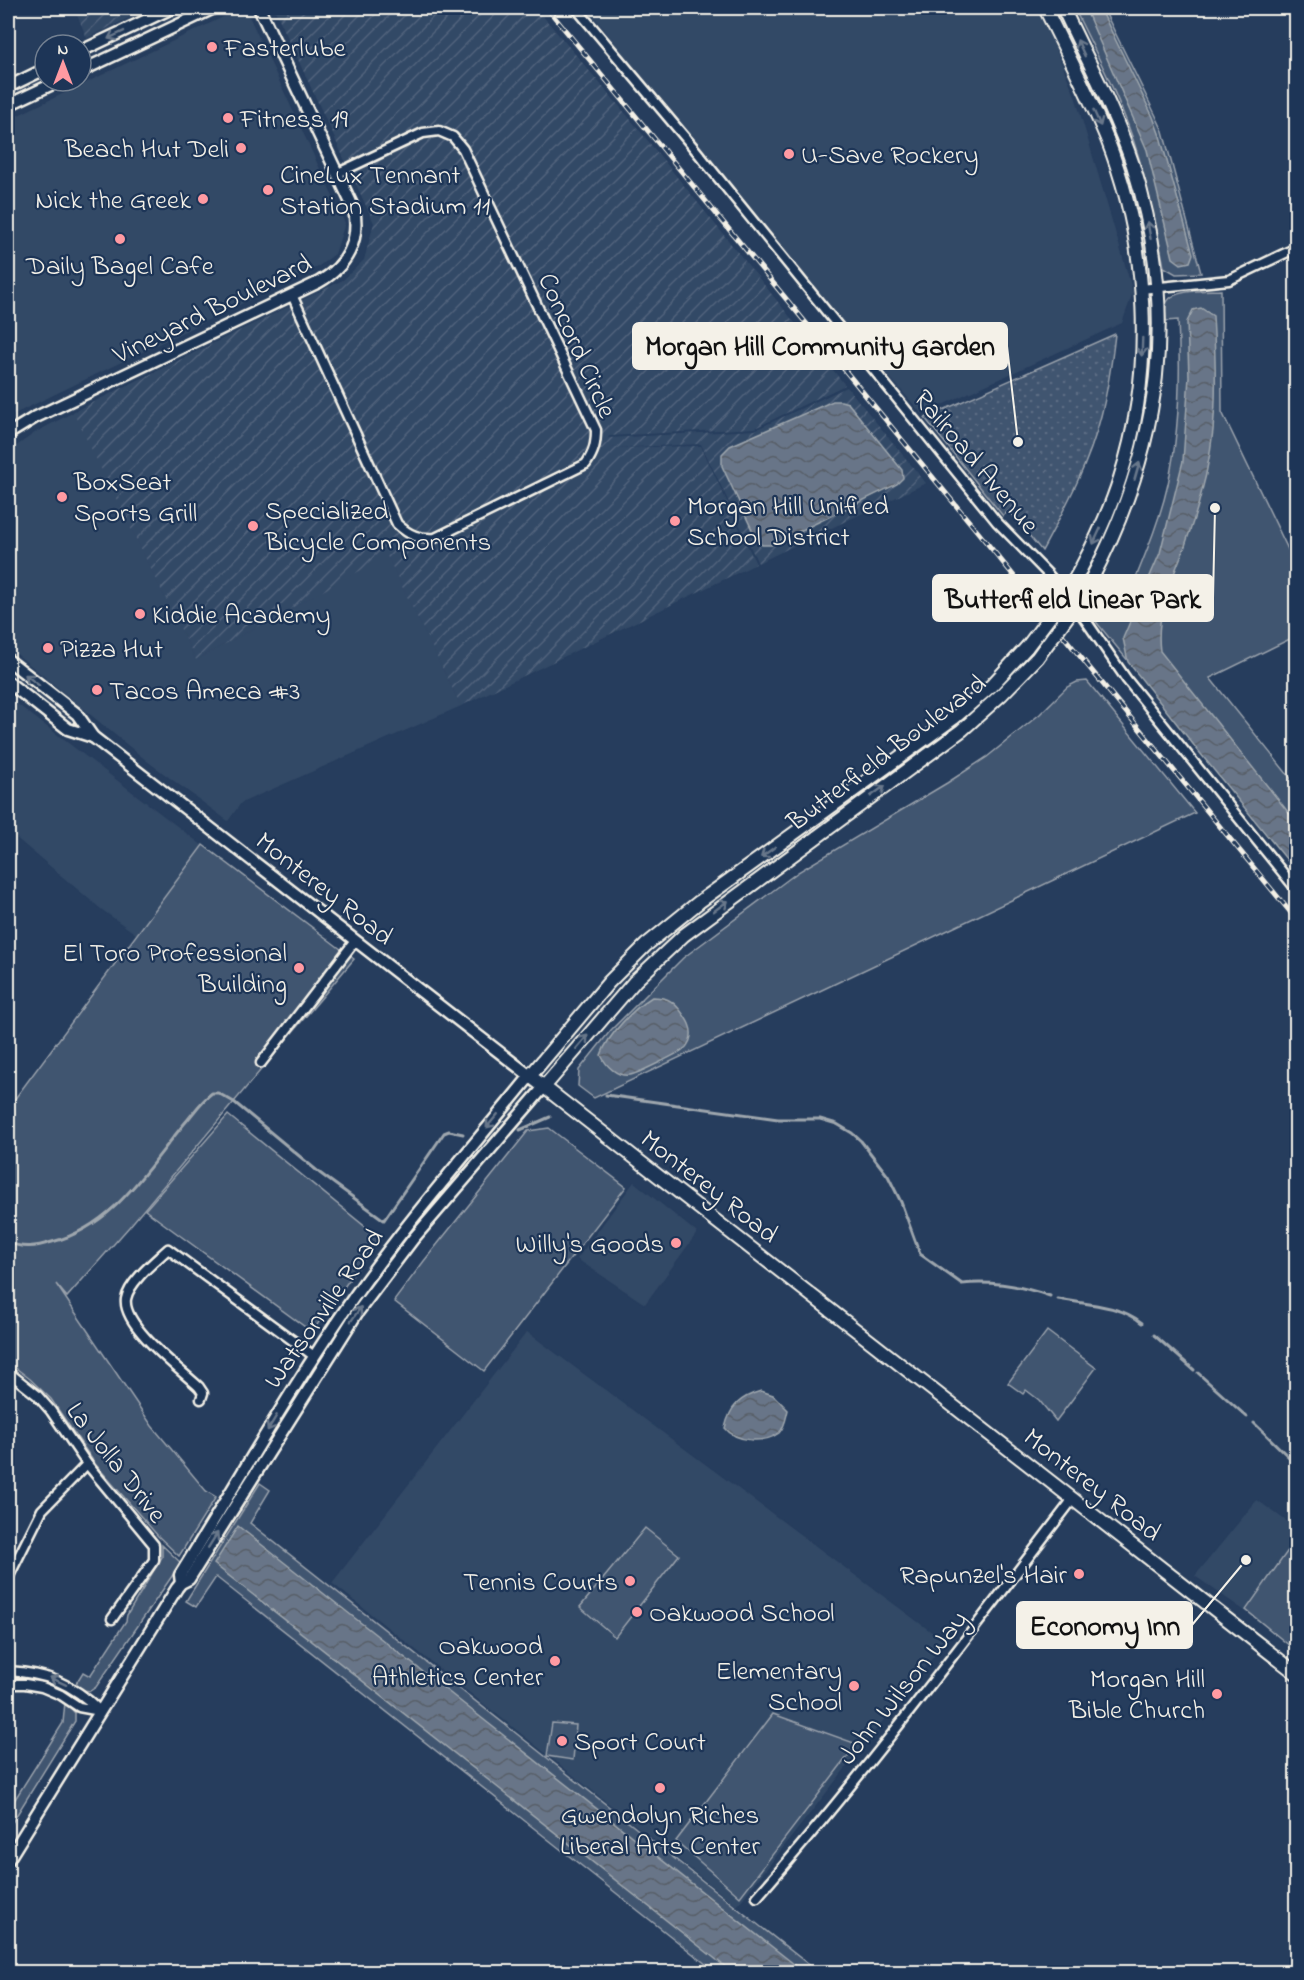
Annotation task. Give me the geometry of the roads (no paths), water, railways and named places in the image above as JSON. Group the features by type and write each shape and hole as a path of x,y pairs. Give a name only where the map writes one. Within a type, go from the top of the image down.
{"main road":[{"path":"93,45 172,8"},
{"path":"93,64 214,8"},
{"name":"Vineyard Boulevard","path":"8,434 34,418 292,295 331,275 340,267 350,250 356,228 354,209 259,8"},
{"name":"Butterfield Boulevard","path":"530,1076 609,982 646,945 699,902 954,718 992,685 1027,647 1064,598 1080,570 1109,509 1129,444 1141,367 1143,315 1133,231 1118,172 1106,139 1045,8"},
{"name":"Butterfield Boulevard","path":"544,1087 635,981 684,934 962,730 1002,694 1037,658 1068,617 1090,582 1122,516 1143,449 1152,410 1157,367 1157,288 1149,228 1133,165 1121,133 1063,8"},
{"path":"8,87 33,75"},
{"path":"8,105 34,93"},
{"name":"Monterey Road","path":"8,660 77,714 93,737 1296,1673"},
{"name":"Monterey Road","path":"8,682 68,729 93,737"},
{"name":"Watsonville Road","path":"8,1860 181,1582 180,1575 197,1557 221,1518 314,1356 390,1248 530,1076"},
{"name":"Watsonville Road","path":"221,1518 377,1285 413,1239 544,1087"}],"street":[{"name":"Railroad Avenue","path":"576,8 997,522 1047,573 1082,615 1127,680 1296,889"},
{"name":"Concord Circle","path":"292,295 397,524 409,535 422,539 435,538 586,464 594,453 596,430 464,149 453,137 439,131 423,133 338,173"},
{"path":"1141,289 1229,280 1296,248"},
{"path":"261,1063 355,941"},
{"path":"201,1399 203,1393 199,1387 147,1340 130,1314 126,1300 132,1285 168,1249 314,1356"},
{"name":"La Jolla Drive","path":"8,1372 37,1395 51,1411 87,1464 154,1545 154,1560 112,1619"},
{"path":"8,1578 42,1510 87,1464"},
{"name":"John Wilson Way","path":"758,1896 943,1670 1073,1499"},
{"path":"8,1671 38,1674 59,1681 86,1696 100,1710"},
{"path":"8,1684 42,1687 61,1695 79,1707 100,1710"}],"water":[{"path":"1085,8 1100,8 1153,117 1193,254 1190,262 1181,264 1173,258 1147,150"},
{"path":"1201,308 1213,316 1215,407 1213,430 1206,475 1198,504 1162,610 1160,651 1296,822 1296,871 1128,662 1123,638 1160,553 1183,461 1189,377 1187,322 1193,310"},
{"path":"833,401 848,403 902,470 903,478 897,484 771,545 762,545 756,538 722,466 722,454 730,446"},
{"path":"652,997 668,1000 680,1010 690,1028 689,1042 686,1048 641,1071 630,1075 616,1072 609,1067 601,1055 604,1047 622,1023"},
{"path":"761,1391 773,1395 788,1410 781,1431 773,1437 758,1440 743,1439 730,1433 725,1428 733,1408 747,1396"},
{"path":"238,1526 804,1972 732,1972 214,1564"}],"waterway":[{"path":"8,1242 24,1246 52,1242 74,1234 111,1210 142,1177 197,1108 212,1093 218,1093 234,1102 321,1174 384,1220 444,1133 449,1131 463,1134"},
{"path":"606,1095 778,1119 820,1119 837,1124 861,1141 888,1176 901,1202 920,1254 962,1284 1007,1285 1050,1296"},
{"path":"520,1130 550,1117"},
{"path":"1058,1299 1124,1312 1142,1323"},
{"path":"1154,1335 1194,1370"},
{"path":"1198,1373 1247,1417"},
{"path":"1254,1423 1296,1464"}],"railway":[{"path":"547,8 1296,919"}],"place":[{"name":"Fasterlube","path":"212,47"},
{"name":"Fitness 19","path":"228,118"},
{"name":"Beach Hut Deli","path":"241,148"},
{"name":"U-Save Rockery","path":"789,154"},
{"name":"CineLux Tennant Station Stadium 11","path":"268,190"},
{"name":"Nick the Greek","path":"203,199"},
{"name":"Daily Bagel Cafe","path":"120,239"},
{"name":"Morgan Hill Community Garden","path":"1018,442"},
{"name":"BoxSeat Sports Grill","path":"62,497"},
{"name":"Butterfield Linear Park","path":"1215,508"},
{"name":"Morgan Hill Unified School District","path":"675,521"},
{"name":"Specialized Bicycle Components","path":"253,526"},
{"name":"Kiddie Academy","path":"140,614"},
{"name":"Pizza Hut","path":"48,648"},
{"name":"Tacos Ameca #3","path":"97,690"},
{"name":"El Toro Professional Building","path":"299,968"},
{"name":"Willy's Goods","path":"676,1243"},
{"name":"Economy Inn","path":"1246,1560"},
{"name":"Rapunzel's Hair","path":"1079,1574"},
{"name":"Tennis Courts","path":"630,1581"},
{"name":"Oakwood School","path":"637,1612"},
{"name":"Oakwood Athletics Center","path":"555,1661"},
{"name":"Elementary School","path":"854,1686"},
{"name":"Morgan Hill Bible Church","path":"1217,1694"},
{"name":"Sport Court","path":"562,1741"},
{"name":"Gwendolyn Riches Liberal Arts Center","path":"660,1788"}]}
